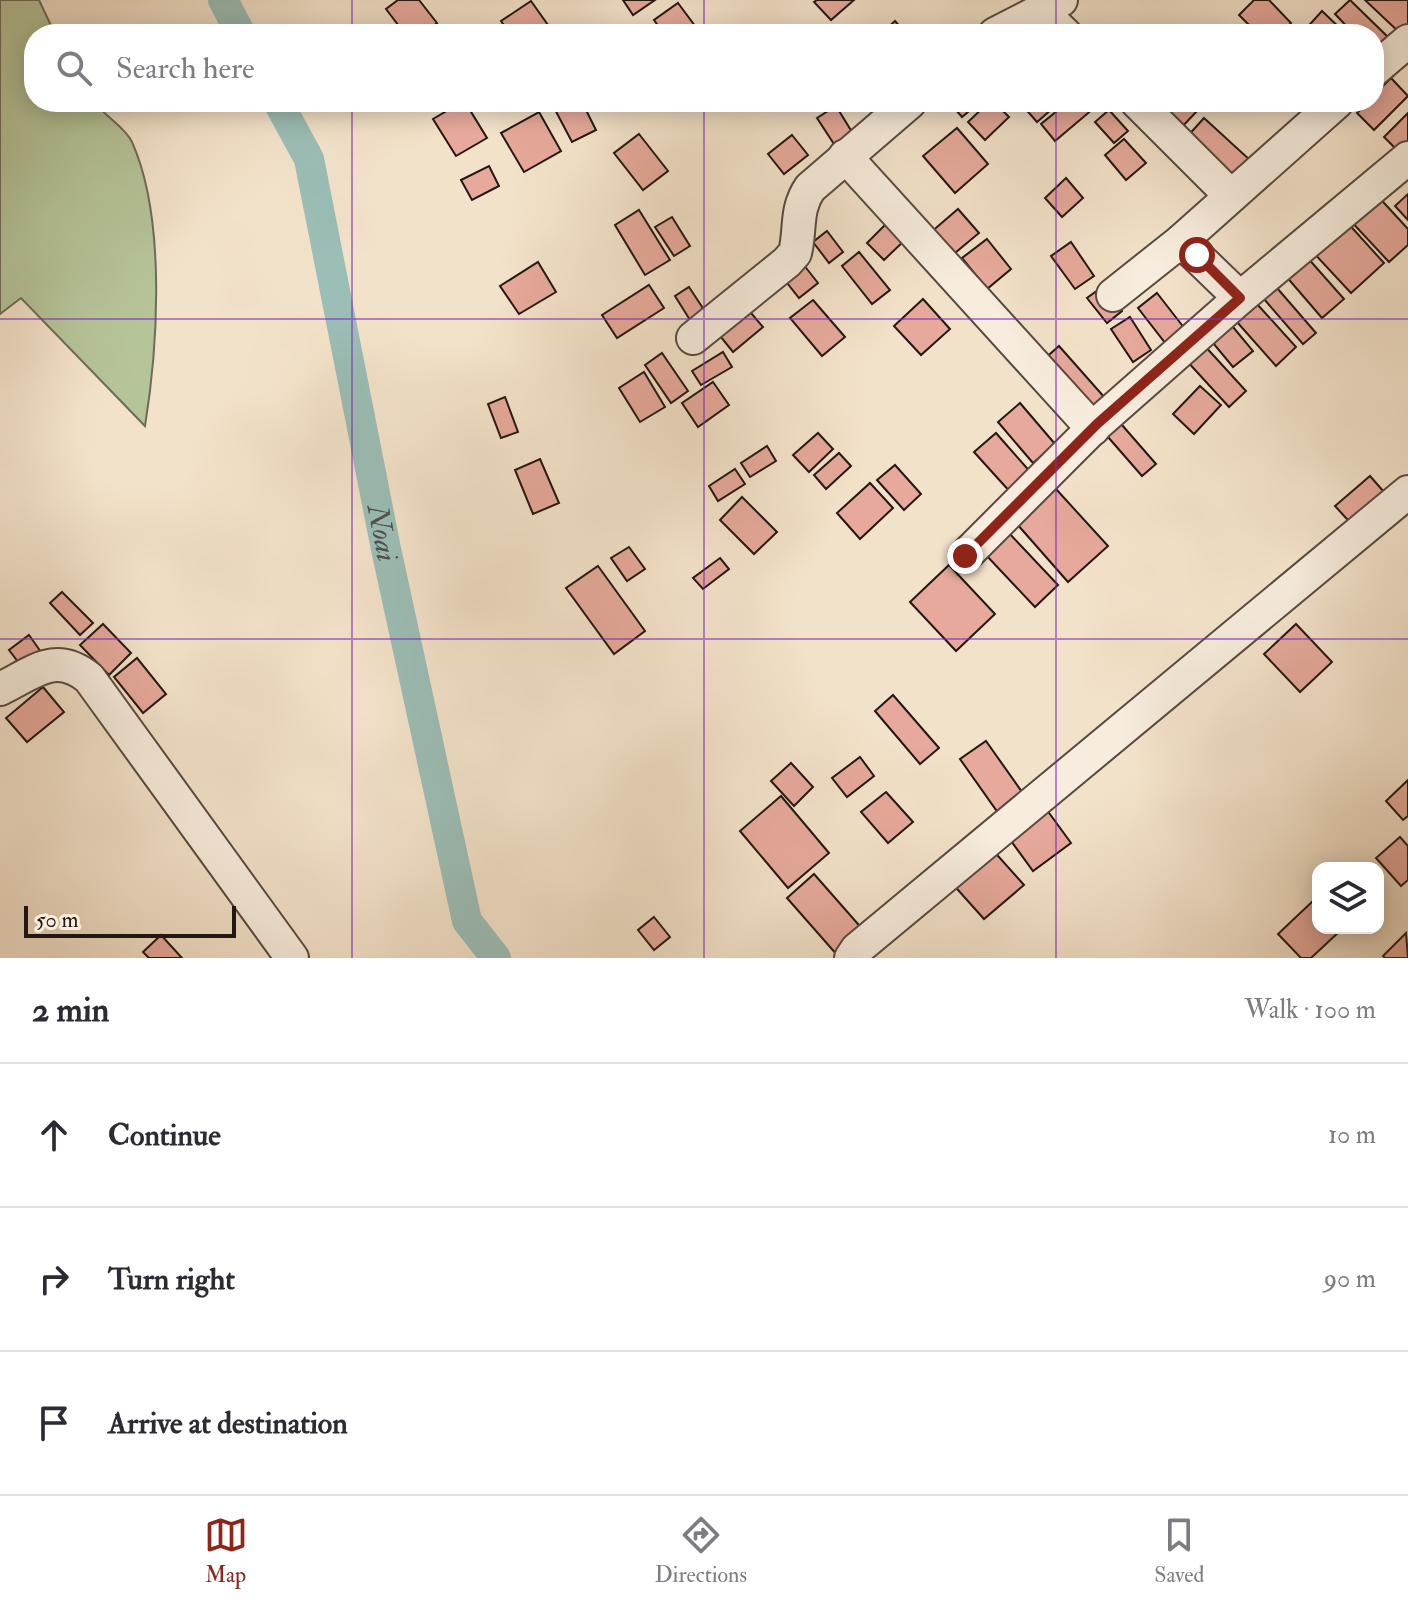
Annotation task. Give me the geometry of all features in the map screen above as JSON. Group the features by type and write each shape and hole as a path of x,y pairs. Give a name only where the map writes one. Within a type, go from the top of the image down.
{"street":[{"path":"1014,24 1051,5 1060,24"},
{"path":"1384,61 1408,41"},
{"path":"693,338 795,253 800,202 845,156 898,112"},
{"path":"1147,112 1231,196"},
{"path":"1113,295 1181,241 1326,112"},
{"path":"845,156 1093,429"},
{"path":"965,556 1093,429 1240,298 1408,158"},
{"path":"1181,241 1240,298"},
{"path":"851,958 880,929 1408,492"},
{"path":"0,689 55,663 73,665 89,678 292,958"}],"green space":[{"path":"0,0 39,0 50,24 24,24 24,112 104,112 129,137 143,173 150,207 156,282 156,321 145,426 21,298 0,314"}],"building":[{"path":"398,0 419,0 437,23 397,24 386,9"},
{"path":"623,0 655,0 633,15"},
{"path":"854,0 831,20 814,2"},
{"path":"1254,0 1269,0 1291,23 1248,24 1239,15"},
{"path":"1350,0 1375,24 1344,24 1335,14"},
{"path":"1365,0 1408,0 1408,26 1401,34"},
{"path":"531,1 547,24 503,24 501,21"},
{"path":"678,3 694,24 657,24 654,20"},
{"path":"1322,11 1336,24 1310,24"},
{"path":"1384,33 1392,41 1384,47"},
{"path":"1391,78 1408,96 1374,130 1357,113 1384,112 1384,85"},
{"path":"445,112 471,112 487,138 456,156 433,119"},
{"path":"539,112 561,151 524,172 501,133"},
{"path":"556,112 587,112 596,130 572,142"},
{"path":"826,112 840,112 852,132 834,144 817,118"},
{"path":"978,112 1004,112 1009,117 985,140 968,122"},
{"path":"1028,112 1048,112 1037,122"},
{"path":"1056,112 1089,112 1055,141 1041,124"},
{"path":"1111,112 1128,131 1114,143 1095,122"},
{"path":"1160,112 1196,112 1179,130"},
{"path":"1408,113 1408,149 1402,155 1384,137"},
{"path":"1204,118 1251,161 1232,181 1185,139"},
{"path":"957,128 988,164 955,193 923,156"},
{"path":"639,134 668,171 643,190 614,153"},
{"path":"792,135 808,155 784,174 768,154"},
{"path":"1124,139 1146,163 1126,180 1105,155"},
{"path":"489,166 499,186 472,200 461,180"},
{"path":"1066,178 1083,198 1062,217 1045,198"},
{"path":"1374,192 1408,229 1408,245 1389,262 1347,217"},
{"path":"1408,194 1408,220 1395,206"},
{"path":"958,209 979,233 943,263 923,239"},
{"path":"639,210 670,260 645,275 615,225"},
{"path":"672,217 690,246 674,256 655,227"},
{"path":"890,220 908,237 884,260 867,243"},
{"path":"1345,220 1384,263 1351,293 1311,250"},
{"path":"827,231 843,252 829,263 813,242"},
{"path":"987,239 1011,269 987,289 962,258"},
{"path":"1071,242 1094,276 1075,289 1051,256"},
{"path":"859,252 890,290 872,304 842,266"},
{"path":"1306,256 1344,299 1322,318 1285,275"},
{"path":"799,259 818,283 799,298 780,274"},
{"path":"538,262 556,292 519,314 500,286"},
{"path":"649,285 664,308 617,338 602,315"},
{"path":"689,287 710,319 695,328 675,296"},
{"path":"1102,287 1122,311 1107,323 1087,298"},
{"path":"1277,288 1316,333 1303,344 1264,299"},
{"path":"1157,293 1185,329 1166,344 1138,308"},
{"path":"923,299 950,329 921,355 894,326"},
{"path":"813,300 845,337 822,356 790,318"},
{"path":"1257,304 1296,347 1276,366 1237,322"},
{"path":"746,307 763,327 733,352 716,331"},
{"path":"1130,317 1151,350 1133,362 1111,329"},
{"path":"1228,321 1253,351 1233,367 1208,337"},
{"path":"1203,344 1246,391 1229,407 1186,360"},
{"path":"1059,346 1105,398 1088,413 1042,361"},
{"path":"723,352 732,367 701,385 692,371"},
{"path":"662,353 688,391 671,403 645,365"},
{"path":"644,372 665,407 640,422 619,388"},
{"path":"713,382 729,405 698,427 682,403"},
{"path":"1200,386 1221,405 1194,434 1173,414"},
{"path":"505,397 518,432 501,438 488,404"},
{"path":"1020,403 1055,444 1033,463 998,422"},
{"path":"1115,417 1156,464 1142,476 1101,429"},
{"path":"818,433 833,449 809,472 793,455"},
{"path":"996,433 1033,475 1012,494 974,452"},
{"path":"767,446 776,461 750,477 741,463"},
{"path":"839,453 851,466 826,489 814,475"},
{"path":"540,459 559,503 533,514 515,470"},
{"path":"895,465 921,494 904,510 877,480"},
{"path":"735,469 745,484 718,501 709,486"},
{"path":"1370,476 1391,500 1357,530 1335,506"},
{"path":"870,483 893,508 860,539 837,513"},
{"path":"1056,489 1108,546 1068,582 1017,524"},
{"path":"742,497 777,532 754,554 720,520"},
{"path":"1008,532 1058,585 1035,607 985,554"},
{"path":"629,547 645,569 627,581 611,558"},
{"path":"720,558 729,569 703,589 693,578"},
{"path":"949,565 995,614 956,651 910,602"},
{"path":"598,566 645,631 614,654 566,588"},
{"path":"62,592 93,623 80,635 50,603"},
{"path":"103,624 131,653 109,675 80,645"},
{"path":"1296,624 1332,662 1300,692 1264,654"},
{"path":"29,635 41,652 22,667 9,650"},
{"path":"137,658 166,694 143,713 114,677"},
{"path":"43,687 64,712 27,742 6,718"},
{"path":"893,695 939,748 920,764 875,711"},
{"path":"986,741 1027,799 1001,817 960,759"},
{"path":"860,757 874,776 847,797 832,778"},
{"path":"791,763 813,787 794,806 771,781"},
{"path":"1408,780 1408,816 1403,820 1386,801"},
{"path":"886,792 913,822 888,843 861,812"},
{"path":"781,796 829,853 788,888 740,831"},
{"path":"1044,806 1071,843 1033,871 1006,834"},
{"path":"1400,837 1408,846 1408,880 1401,886 1384,867 1384,862 1376,858"},
{"path":"990,847 1024,885 984,919 950,881"},
{"path":"814,874 865,932 838,956 787,898"},
{"path":"1312,902 1312,934 1337,934 1311,958 1301,958 1278,934"},
{"path":"654,917 670,937 654,950 638,930"},
{"path":"1406,933 1408,958 1385,958 1383,956"},
{"path":"161,935 182,958 149,958 143,952"}],"waterway":[{"name":"Noai","path":"223,0 236,24"},
{"name":"Noai","path":"283,112 309,159 386,549 467,921 496,958"}],"route":[{"path":"965,556 1097,424 1240,298 1197,255"}]}
